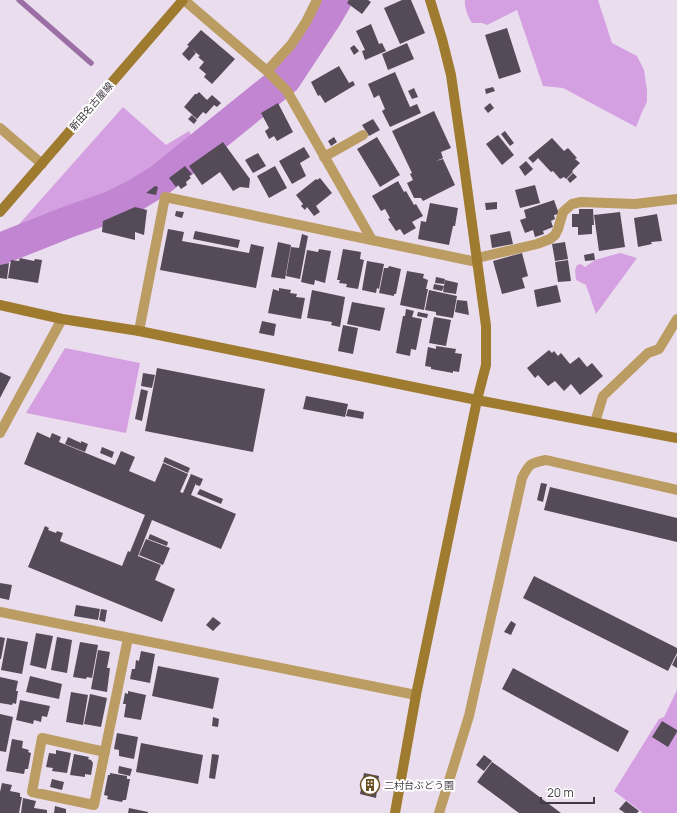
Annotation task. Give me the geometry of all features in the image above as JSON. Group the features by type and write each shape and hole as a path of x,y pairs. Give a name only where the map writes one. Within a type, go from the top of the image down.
{"street":[{"path":"183,0 269,73 286,90 372,240"},
{"name":"新田名古屋線","path":"0,212 183,0"},
{"path":"269,73 306,22 317,0"},
{"path":"395,813 416,695 476,400 486,365 486,326 464,158 451,75 430,0"},
{"path":"0,128 42,164"},
{"path":"324,157 363,134"},
{"path":"139,331 165,197 477,260 537,244 550,239 558,229 563,212 572,204 581,202 636,204 677,199"},
{"path":"0,305 62,319 139,331 476,400 677,438"},
{"path":"0,433 62,319"},
{"path":"594,422 603,396 648,353 658,349 677,319"},
{"path":"439,813 469,716 522,478 528,466 535,462 546,460 677,490"},
{"path":"0,612 416,695"},
{"path":"105,752 42,738 32,792 94,805 105,752 128,638"}],"shaded area":[{"path":"465,0 598,0 612,43 637,56 644,70 647,102 636,127 563,88 543,86 517,10 487,25 482,23 472,23 465,6"},
{"path":"123,107 166,145 189,131 194,141 137,185 115,196 21,232 13,231"},
{"path":"620,253 637,258 596,314 586,285 576,280 575,270 577,265 581,264 585,267 595,260"},
{"path":"65,348 140,363 126,433 26,413"},
{"path":"677,690 677,813 643,813 614,791 659,719 664,717"}],"building":[{"path":"349,0 368,0 371,2 362,14 347,3"},
{"path":"402,0 411,0 425,33 400,44 384,8"},
{"path":"371,24 379,44 382,43 386,51 365,60 362,51 365,50 356,31"},
{"path":"507,28 521,72 499,79 485,35"},
{"path":"201,30 235,59 212,84 204,77 206,74 199,68 204,62 198,57 200,56 192,49 196,53 189,61 182,54 189,46 187,45"},
{"path":"407,43 414,59 388,70 382,54"},
{"path":"354,45 359,51 354,55 350,48"},
{"path":"339,66 349,83 353,81 355,85 325,103 320,95 318,96 311,82"},
{"path":"395,72 410,107 417,104 421,113 390,127 382,111 385,109 379,95 374,98 368,84"},
{"path":"493,87 495,91 486,94 485,89"},
{"path":"414,88 418,97 412,99 408,91"},
{"path":"199,92 207,100 212,95 221,103 217,107 214,105 206,114 203,112 197,119 184,107 195,94"},
{"path":"278,103 293,132 277,141 274,136 269,139 265,131 269,128 261,113"},
{"path":"490,103 494,108 488,113 484,108"},
{"path":"434,111 451,148 441,152 443,158 436,161 443,159 455,185 423,201 421,198 414,198 407,183 413,180 410,174 412,173 392,131"},
{"path":"192,115 197,120 194,124 188,119"},
{"path":"373,119 380,130 369,136 362,125"},
{"path":"505,131 514,143 510,146 501,134"},
{"path":"498,135 514,155 502,165 486,144"},
{"path":"334,137 337,142 331,146 328,141"},
{"path":"377,137 400,175 380,187 357,149"},
{"path":"552,138 564,151 568,148 577,158 575,159 580,163 566,179 564,177 560,179 538,158 533,163 528,158"},
{"path":"223,142 250,179 249,188 240,187 233,191 220,172 202,185 189,166"},
{"path":"304,147 310,157 300,163 306,176 292,184 279,161"},
{"path":"258,153 266,166 253,173 245,160"},
{"path":"526,161 533,169 525,176 519,167"},
{"path":"185,166 192,174 189,176 191,178 186,182 187,185 181,189 178,185 176,187 169,178"},
{"path":"275,166 287,188 269,198 257,176"},
{"path":"573,173 577,177 570,183 567,179"},
{"path":"320,178 332,193 316,206 320,212 314,216 307,207 305,210 301,206 303,204 296,195 316,179 317,180"},
{"path":"398,181 404,192 406,191 414,205 416,204 423,216 412,222 416,228 404,235 400,229 396,231 388,219 390,218 385,209 381,211 372,196"},
{"path":"535,185 540,203 520,208 515,190"},
{"path":"155,186 158,187 156,195 146,193"},
{"path":"554,200 559,214 554,215 555,219 551,221 553,227 543,231 544,234 535,237 533,230 525,233 520,220 526,218 524,210"},
{"path":"497,202 497,209 486,210 485,203"},
{"path":"430,203 458,208 455,226 453,226 449,245 418,239 421,221 426,222"},
{"path":"135,207 147,210 144,235 135,232 135,240 102,232 103,221"},
{"path":"579,209 593,209 594,225 592,225 592,234 578,235 578,227 572,227 572,214 579,214"},
{"path":"176,211 184,212 182,218 175,216"},
{"path":"620,212 625,247 599,251 594,215"},
{"path":"657,214 662,241 651,242 652,244 638,247 634,218"},
{"path":"168,229 184,232 182,241 249,253 251,244 264,247 256,288 160,270"},
{"path":"195,231 240,240 238,248 193,239"},
{"path":"510,231 513,244 492,248 490,235"},
{"path":"302,234 308,236 300,279 286,276 291,247 299,248"},
{"path":"278,242 291,245 285,279 271,277"},
{"path":"565,242 568,259 555,261 552,244"},
{"path":"319,249 331,251 325,283 315,280 314,285 301,282 307,250 318,252"},
{"path":"343,249 361,252 360,259 364,260 358,289 346,287 347,284 339,283 340,280 337,280"},
{"path":"522,253 528,276 522,278 525,288 502,294 493,261"},
{"path":"594,253 595,260 585,261 584,255"},
{"path":"20,258 34,261 35,259 42,260 38,283 8,278 11,260 19,261"},
{"path":"568,260 571,281 558,282 555,262"},
{"path":"367,261 384,264 379,289 377,288 376,293 362,290"},
{"path":"9,263 7,279 0,278 0,265"},
{"path":"389,266 401,269 396,294 394,294 394,296 379,293 384,268 388,268"},
{"path":"407,271 424,274 423,278 428,280 424,310 400,305"},
{"path":"436,277 445,279 444,284 435,283"},
{"path":"445,280 458,283 456,294 443,292"},
{"path":"434,284 444,286 442,291 433,289"},
{"path":"557,285 561,302 537,307 534,290"},
{"path":"279,288 291,290 290,293 297,294 296,297 305,298 301,319 268,313 273,289 279,291"},
{"path":"312,290 345,297 340,327 331,325 332,322 307,318"},
{"path":"429,290 457,296 453,318 436,315 436,312 425,310"},
{"path":"457,300 467,301 469,315 455,312"},
{"path":"352,302 385,308 380,331 347,324"},
{"path":"406,309 414,311 412,317 422,319 416,350 411,349 410,356 396,353 403,316 405,316"},
{"path":"418,312 428,314 427,318 417,316"},
{"path":"434,317 451,320 446,346 429,343"},
{"path":"262,321 276,324 274,336 259,333"},
{"path":"343,325 358,328 353,354 338,351"},
{"path":"436,346 456,349 455,353 462,354 459,372 453,371 453,373 431,369 431,367 425,366 428,347 436,349"},
{"path":"549,350 552,353 554,351 558,356 561,353 570,364 579,357 587,367 592,363 603,376 580,395 571,384 564,391 555,381 548,386 538,375 535,378 527,368"},
{"path":"157,368 265,389 253,452 145,431"},
{"path":"0,372 11,377 0,398"},
{"path":"143,373 155,375 152,388 141,386"},
{"path":"141,389 148,391 142,421 135,419"},
{"path":"306,396 348,404 345,417 303,409"},
{"path":"348,409 364,412 363,419 346,416"},
{"path":"37,432 50,438 52,433 61,437 59,442 115,465 121,451 135,457 129,471 155,482 163,463 188,474 180,492 183,493 191,474 203,479 200,486 196,485 196,483 191,495 236,514 221,549 152,520 138,556 161,565 155,580 175,589 162,622 28,567 45,526 49,528 48,530 56,533 57,531 63,533 60,541 122,566 128,551 130,552 145,515 24,464"},
{"path":"68,437 81,443 81,441 88,444 85,452 65,444"},
{"path":"102,447 114,452 112,458 100,453"},
{"path":"165,457 190,468 188,473 163,462"},
{"path":"541,483 547,484 543,502 537,500"},
{"path":"550,487 677,518 677,542 544,510"},
{"path":"200,489 223,499 221,504 197,494"},
{"path":"150,534 168,542 167,546 148,539"},
{"path":"146,539 170,548 163,565 139,555"},
{"path":"534,576 677,648 677,653 668,671 523,598"},
{"path":"0,583 12,585 9,600 0,598"},
{"path":"76,605 100,609 98,620 74,616"},
{"path":"101,609 107,610 105,622 99,620"},
{"path":"213,617 221,623 213,631 206,625"},
{"path":"511,621 516,624 511,635 504,632"},
{"path":"36,633 53,636 46,669 30,665"},
{"path":"0,637 5,638 1,659 0,659"},
{"path":"57,637 72,640 67,673 51,670"},
{"path":"7,638 28,642 22,674 1,670"},
{"path":"80,642 98,645 92,678 87,677 86,679 73,677"},
{"path":"98,650 110,652 107,668 110,668 107,692 91,689"},
{"path":"141,651 155,654 150,683 130,679 132,669 135,669 136,660 139,661"},
{"path":"677,655 677,668 672,665"},
{"path":"158,666 219,678 213,709 152,696"},
{"path":"513,668 629,731 618,752 502,689"},
{"path":"30,676 62,684 59,699 26,692"},
{"path":"0,677 18,681 16,704 13,703 12,705 0,703"},
{"path":"128,691 146,695 141,720 124,717 126,704 123,704 125,693 128,694"},
{"path":"71,692 88,695 83,725 66,722"},
{"path":"90,694 107,698 101,727 84,724"},
{"path":"20,700 50,706 47,717 42,716 41,722 34,720 33,724 16,720"},
{"path":"0,714 13,717 6,752 0,751"},
{"path":"213,717 219,719 218,727 212,726"},
{"path":"662,721 677,730 668,747 652,737"},
{"path":"117,733 138,737 134,759 119,756 119,750 114,749"},
{"path":"12,739 23,741 22,748 29,750 28,752 31,753 28,769 25,769 24,774 6,771"},
{"path":"141,743 203,755 198,784 136,772"},
{"path":"56,750 71,753 67,773 52,771 53,768 46,767 49,753 56,754"},
{"path":"74,754 89,757 88,759 93,763 91,775 85,774 85,777 70,775"},
{"path":"212,754 219,755 215,779 209,778"},
{"path":"484,755 492,761 484,771 476,765"},
{"path":"492,762 561,813 519,813 477,782"},
{"path":"119,766 132,769 130,776 118,773"},
{"path":"110,773 127,776 127,779 130,779 126,800 123,800 122,802 107,799 108,796 104,795 108,775 110,775"},
{"name":"二村台ぶどう園","path":"364,773 379,776 376,798 360,794"},
{"path":"52,779 64,782 62,790 50,787"},
{"path":"2,783 12,785 10,791 20,793 20,797 22,797 19,813 0,813 0,792"},
{"path":"23,798 36,801 34,808 47,810 47,813 21,813"},
{"path":"626,801 639,811 637,813 625,813 619,809"},
{"path":"55,806 66,809 66,813 54,813"},
{"path":"129,808 148,812 148,813 128,813"}],"waterway":[{"path":"19,0 91,63"},
{"path":"0,249 111,207 134,196 160,180 285,79 336,0"}],"place":[{"name":"二村台ぶどう園","path":"370,785"}]}
